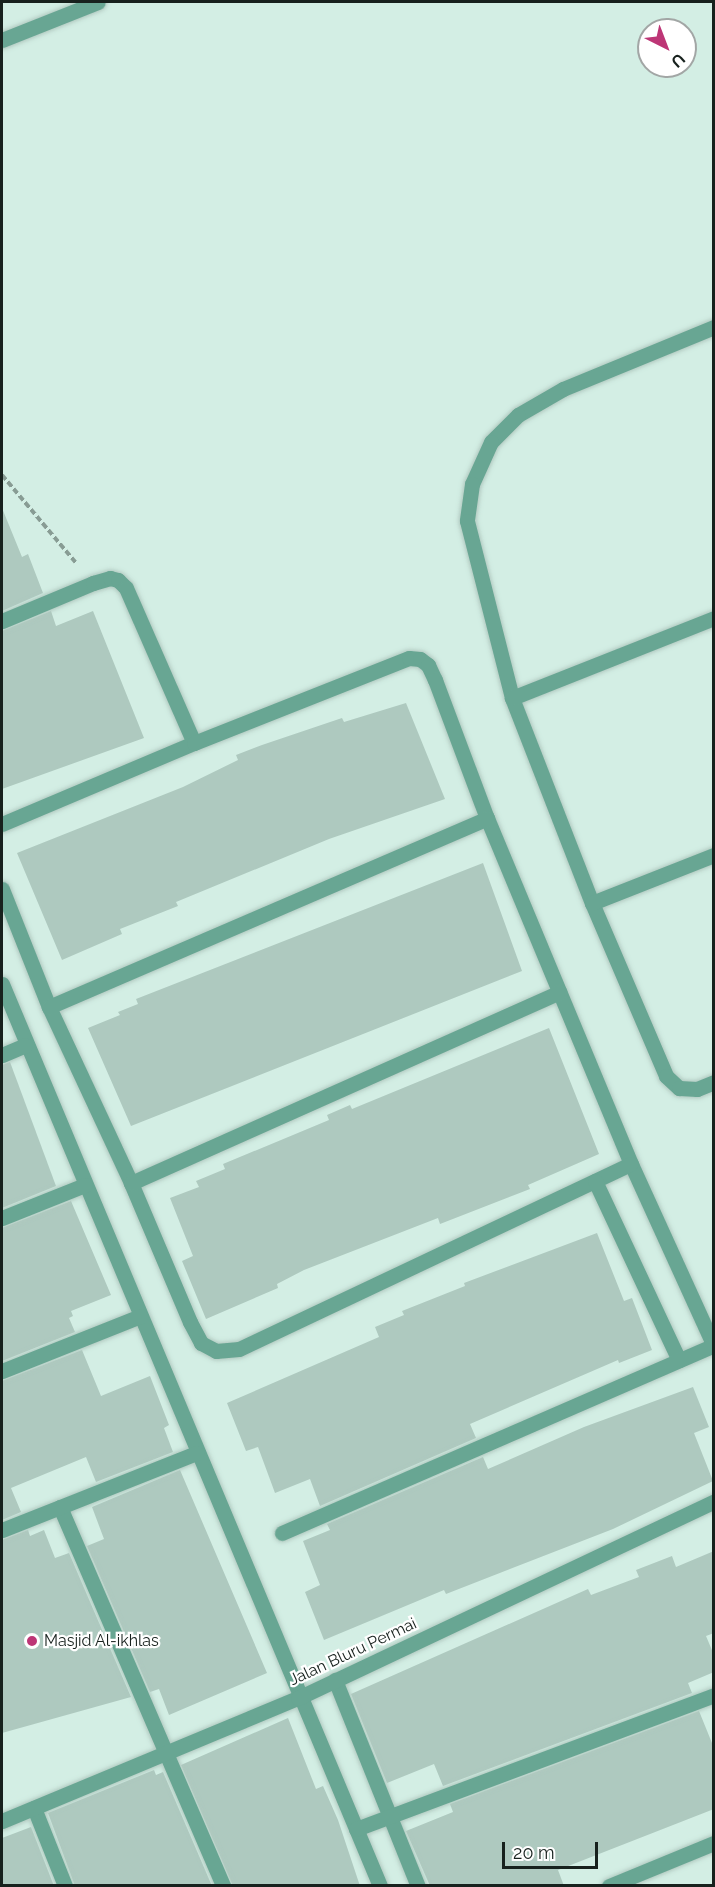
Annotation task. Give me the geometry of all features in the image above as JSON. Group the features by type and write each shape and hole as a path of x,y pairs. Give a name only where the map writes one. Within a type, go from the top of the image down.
{"street":[{"path":"2,40 98,2"},
{"path":"714,327 563,389 518,415 491,442 472,484 467,521 512,698 592,903 666,1076 679,1088 697,1089 714,1082"},
{"path":"2,621 110,578 126,588 194,743"},
{"path":"512,698 714,618"},
{"path":"2,824 194,743 409,658 420,659 429,665 487,818 559,992 631,1164 713,1346 282,1533"},
{"path":"49,1007 487,818"},
{"path":"592,903 714,855"},
{"path":"2,889 49,1007 131,1183 190,1322 201,1343 216,1351 239,1349 631,1164"},
{"path":"2,984 25,1045 298,1698 380,1886"},
{"path":"131,1183 559,992"},
{"path":"2,1055 25,1045"},
{"path":"595,1181 679,1360"},
{"path":"2,1218 85,1185"},
{"path":"2,1371 140,1317"},
{"path":"2,1530 196,1453"},
{"name":"Jalan Bluru Permai","path":"2,1821 298,1698 714,1501"},
{"path":"60,1507 223,1886"},
{"path":"335,1680 389,1819 418,1886"},
{"path":"356,1829 389,1819 714,1695"},
{"path":"34,1808 65,1886"},
{"path":"609,1886 714,1844"}],"path":[{"path":"2,475 93,583"}],"building":[{"path":"2,508 22,557 28,554 43,593 2,611"},
{"path":"51,611 56,626 93,611 144,738 2,789 2,631"},
{"path":"406,703 445,799 329,839 176,902 178,906 120,929 122,934 62,960 17,853 183,787 238,760 236,755 342,718 344,722"},
{"path":"483,863 522,971 131,1126 88,1028 120,1015 118,1012 138,1004 136,999"},
{"path":"549,1028 599,1154 528,1185 530,1189 440,1224 438,1218 304,1270 277,1284 278,1288 206,1319 182,1261 193,1256 170,1198 199,1187 196,1181 225,1169 223,1164 329,1120 327,1115 350,1105 352,1109"},
{"path":"10,1062 56,1186 2,1208 2,1065"},
{"path":"71,1201 111,1295 71,1311 73,1316 69,1318 75,1332 2,1361 2,1228"},
{"path":"597,1233 624,1301 632,1298 652,1350 619,1363 618,1360 470,1424 476,1438 320,1506 310,1479 275,1493 258,1447 246,1451 227,1403 379,1337 375,1327 404,1315 402,1311 465,1286 464,1283"},
{"path":"82,1350 101,1396 150,1376 169,1425 164,1428 173,1452 96,1482 86,1457 11,1488 21,1512 2,1520 2,1381"},
{"path":"693,1387 709,1427 694,1433 713,1481 613,1529 446,1594 444,1590 324,1640 305,1592 320,1585 303,1541 330,1530 327,1524 483,1457 488,1469 584,1427"},
{"path":"180,1470 267,1673 169,1715 159,1689 150,1692 87,1546 104,1539 92,1507"},
{"path":"28,1530 30,1536 44,1530 55,1558 69,1553 131,1697 2,1733 2,1540"},
{"path":"714,1551 714,1633 706,1636 714,1655 714,1672 688,1683 692,1693 443,1786 434,1764 387,1783 351,1694 588,1589 591,1595 639,1577 636,1570 672,1556 676,1567"},
{"path":"699,1711 714,1748 714,1809 558,1870 564,1886 430,1886 406,1831 453,1812 450,1804"},
{"path":"288,1718 316,1789 323,1786 338,1820 360,1886 233,1886 181,1765"},
{"path":"154,1770 156,1775 163,1772 212,1886 75,1886 48,1813"},
{"path":"31,1827 54,1886 2,1886 2,1838"}],"place":[{"name":"Masjid Al-ikhlas","path":"32,1641"}]}
